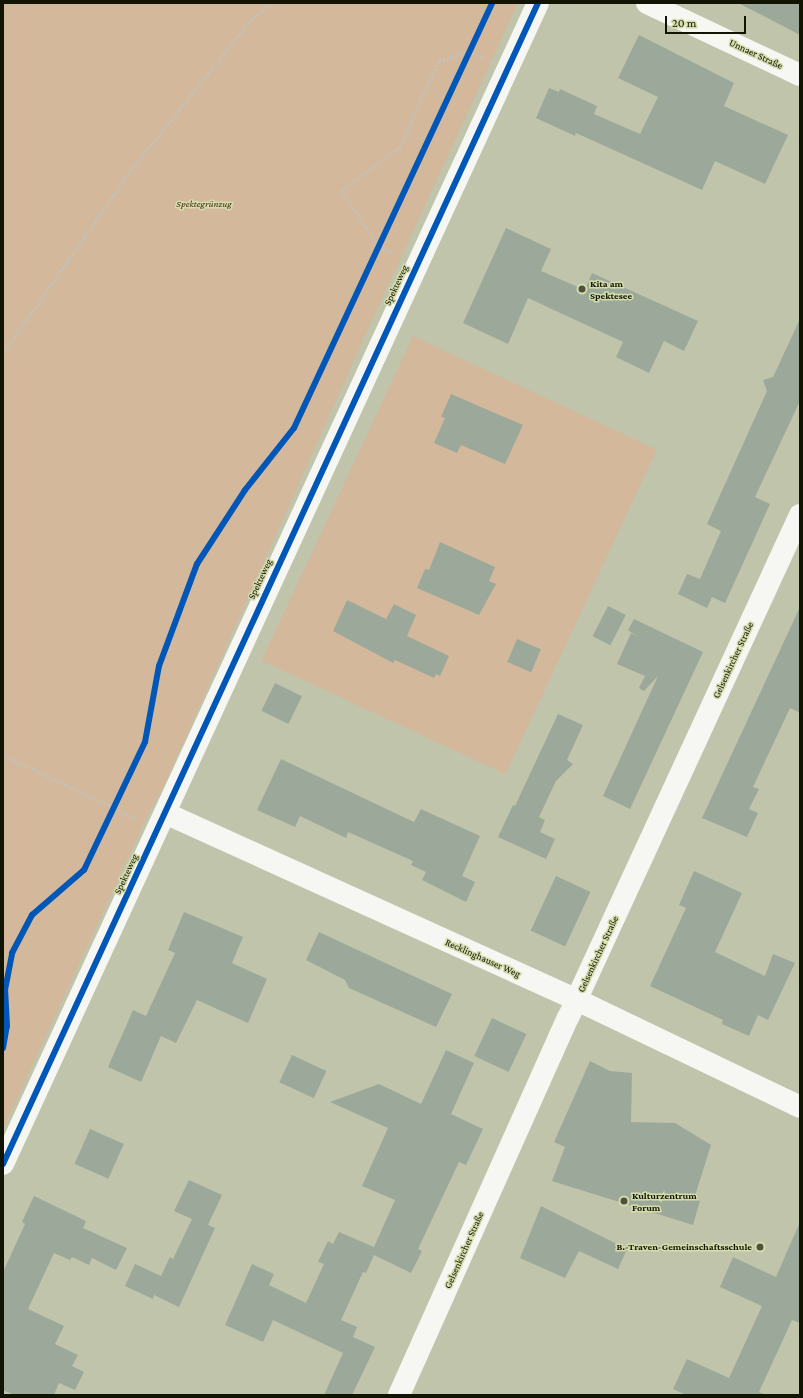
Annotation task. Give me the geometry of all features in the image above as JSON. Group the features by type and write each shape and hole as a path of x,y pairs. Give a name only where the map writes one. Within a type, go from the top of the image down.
{"street":[{"name":"Spekteweg","path":"3,1164 538,3"},
{"name":"Unnaer Straße","path":"647,3 800,75"},
{"name":"Gelsenkircher Straße","path":"399,1395 576,1000 800,515"},
{"name":"Recklinghauser Weg","path":"164,813 576,1000 800,1107"}],"path":[{"path":"3,354 128,174 248,23 271,3"},
{"path":"3,1048 7,1026 5,990 12,952 32,916 84,870 115,808 145,742 159,666 197,564 245,490 294,428 492,3"},
{"path":"378,246 341,192 400,147 439,60 469,52"},
{"path":"3,755 115,808"}],"green space":[{"name":"Spektegrünzug","path":"3,3 518,3 364,338 162,790 150,810 3,1129"},
{"path":"413,336 657,450 505,774 262,660"}],"building":[{"path":"738,3 800,3 800,35 781,25"},
{"path":"639,35 734,83 724,106 788,135 765,184 715,161 702,190 576,133 575,136 536,118 549,88 559,92 560,89 597,106 594,114 640,134 658,97 618,78"},
{"path":"506,228 551,249 541,271 585,290 592,273 698,321 684,351 664,341 649,373 616,357 623,342 528,298 508,344 463,323"},
{"path":"800,319 800,401 755,497 770,504 725,603 712,597 707,608 678,594 687,574 700,579 721,531 707,524 767,391 763,380 773,377"},
{"path":"451,394 523,425 505,464 461,445 457,453 434,443 445,418 441,417"},
{"path":"440,542 495,567 489,581 496,584 479,615 417,588 425,569 429,570"},
{"path":"347,600 386,619 394,604 416,615 407,636 449,656 440,676 436,674 434,678 395,660 393,663 333,631"},
{"path":"608,606 626,615 610,645 593,636"},
{"path":"800,607 800,713 790,708 753,787 759,789 749,809 758,813 747,837 702,818"},
{"path":"634,619 703,652 630,809 603,796 658,676 644,691 639,688 645,676 617,664 631,633 638,637 628,630"},
{"path":"517,639 541,649 531,672 507,662"},
{"path":"275,683 302,696 288,724 261,711"},
{"path":"558,714 583,725 567,760 573,764 556,781 539,817 545,820 540,832 555,839 546,859 498,837 513,805 515,806"},
{"path":"281,759 414,822 421,809 480,836 462,876 475,882 466,902 422,880 426,872 411,865 413,861 348,832 346,838 300,816 295,827 257,810"},
{"path":"694,871 742,893 715,952 765,976 773,954 795,963 768,1020 758,1015 749,1036 722,1024 723,1020 650,986 686,908 679,905"},
{"path":"556,876 590,892 565,946 531,930"},
{"path":"184,912 243,937 232,963 267,979 248,1023 197,1000 176,1043 161,1036 141,1082 108,1067 133,1010 146,1016 175,953 168,950"},
{"path":"319,932 452,994 436,1027 349,988 345,980 306,960"},
{"path":"492,1018 526,1034 509,1072 474,1056"},
{"path":"446,1050 474,1063 451,1114 483,1129 466,1165 459,1162 418,1249 422,1251 411,1273 374,1255 366,1273 363,1272 341,1320 357,1327 353,1337 375,1347 352,1395 324,1395 343,1353 273,1320 263,1342 225,1325 252,1264 274,1274 269,1285 306,1303 324,1264 318,1262 328,1241 333,1244 339,1232 374,1247 395,1200 362,1186 388,1128 330,1102 379,1084 421,1104"},
{"path":"292,1055 326,1071 314,1098 279,1082"},
{"path":"590,1061 610,1071 632,1073 631,1122 675,1123 711,1145 694,1199 700,1201 693,1225 552,1181 565,1147 554,1142"},
{"path":"90,1129 124,1144 108,1179 75,1164"},
{"path":"189,1180 222,1195 208,1225 215,1228 179,1307 154,1295 153,1299 125,1286 135,1264 161,1276 170,1257 173,1259 192,1219 174,1211"},
{"path":"34,1196 86,1221 83,1228 127,1248 116,1270 92,1258 89,1265 72,1257 70,1260 54,1253 28,1309 64,1326 55,1344 78,1355 72,1366 84,1372 75,1390 59,1383 54,1395 14,1395 3,1390 3,1272 25,1224 22,1222"},
{"path":"541,1206 627,1249 618,1269 579,1251 565,1278 520,1258"},
{"path":"800,1222 800,1323 792,1320 759,1392 766,1395 686,1395 673,1389 687,1359 729,1378 762,1306 720,1287 733,1257 776,1277"}],"cycle path":[{"path":"3,1048 7,1026 5,990 12,953 32,915 84,870 145,742 159,666 197,564 245,490 294,428 492,3"},
{"path":"3,1164 538,3"}],"place":[{"name":"Kita am Spektesee","path":"582,289"},
{"name":"Kulturzentrum Forum","path":"624,1201"},
{"name":"B.-Traven-Gemeinschaftsschule","path":"760,1247"}]}
